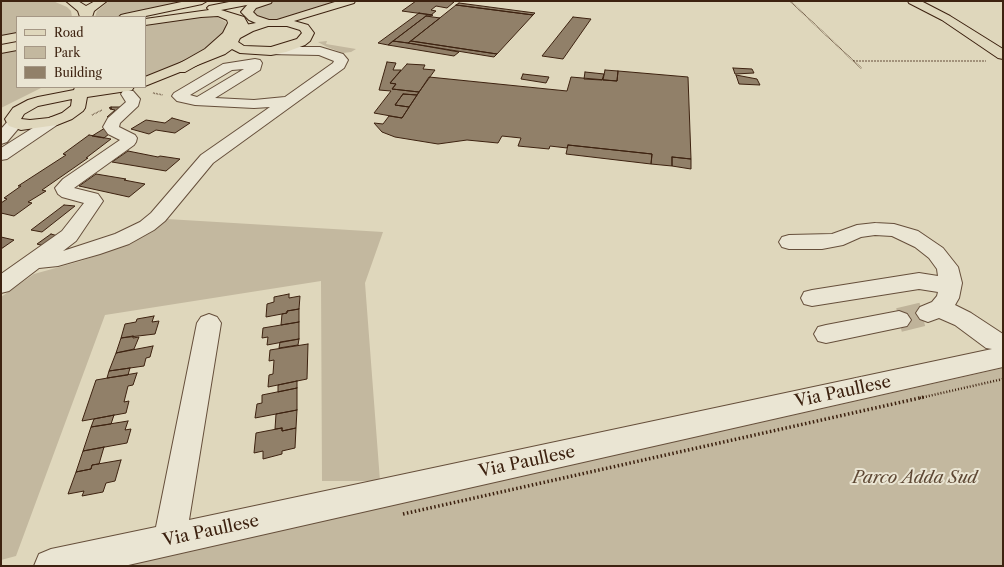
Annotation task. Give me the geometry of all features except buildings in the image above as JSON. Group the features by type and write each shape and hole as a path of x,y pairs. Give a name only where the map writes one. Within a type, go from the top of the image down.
{"main road":[{"path":"70,1 83,9 86,16"},
{"path":"86,16 90,9 102,1"},
{"path":"130,16 202,1"},
{"path":"146,17 234,1"},
{"path":"146,22 252,1"},
{"path":"267,1 252,6 247,12 248,14 253,18 272,23 297,24 305,32"},
{"path":"146,82 214,55 232,43 233,39 242,31 351,1"},
{"path":"293,46 305,32 310,19 351,1"},
{"path":"914,1 946,18 1003,55"},
{"path":"146,22 220,13 240,19 242,23 242,31"},
{"path":"180,69 210,52 220,44 233,28 234,24 231,18 219,14 205,14"},
{"path":"1,43 16,38"},
{"path":"1,43 16,41"},
{"path":"1,43 16,46"},
{"path":"232,43 256,57"},
{"path":"146,87 213,63 256,57 276,50"},
{"path":"129,93 101,91 80,97 52,122 30,125 15,123 13,119 18,111 58,92 72,98 77,101 80,97 129,93 143,88"}],"street":[{"path":"305,32 318,58"},
{"path":"213,63 260,57 276,50 293,46"},
{"path":"32,262 58,259 93,249 122,239 147,226 158,217 207,159 279,98 341,60 338,58 318,58 276,50"},
{"path":"180,96 228,67 256,57 310,61 318,58"},
{"path":"200,101 255,67 256,57"},
{"path":"1,285 69,236 93,204 94,201 91,198 68,193 64,190 64,188 128,142 129,138 117,133 111,127 113,121 133,103 133,99 129,93"},
{"path":"180,96 182,98 200,101 250,103 279,98"},
{"path":"1,155 52,122"},
{"path":"1,139 15,123"},
{"path":"789,242 822,242 836,240 857,231 875,229 894,230 916,239 936,253 947,267 950,286 948,298 934,310 962,319 999,349"},
{"path":"812,298 919,281 950,286"},
{"path":"826,334 899,320"},
{"path":"170,540 209,323"},
{"name":"Via Paullese","path":"51,566 170,540 999,349"}],"path":[{"path":"790,1 862,69"},
{"path":"853,60 987,61"},
{"path":"129,93 145,92 172,97 180,96"},
{"path":"398,515 1003,379"}],"green space":[{"path":"1,1 53,1 67,7 71,11 72,16 16,16 16,36 1,39"},
{"path":"109,1 197,1 123,16 95,16 97,11"},
{"path":"275,1 340,1 279,19 266,19 254,14 253,11 255,8"},
{"path":"205,16 219,18 226,22 225,31 222,36 196,57 146,79 146,26 190,17"},
{"path":"327,41 326,44 356,49 351,52 343,53 318,42"},
{"path":"16,49 16,88 41,88 1,108 1,52"},
{"path":"167,219 383,232 365,283 380,481 322,481 321,281 105,315 16,556 1,560 1,297 34,274 81,261 115,249 149,233"},
{"name":"Parco Adda Sud","path":"1003,368 1003,566 97,566 665,444"}],"tunnel":[{"path":"899,320 928,313"}]}
